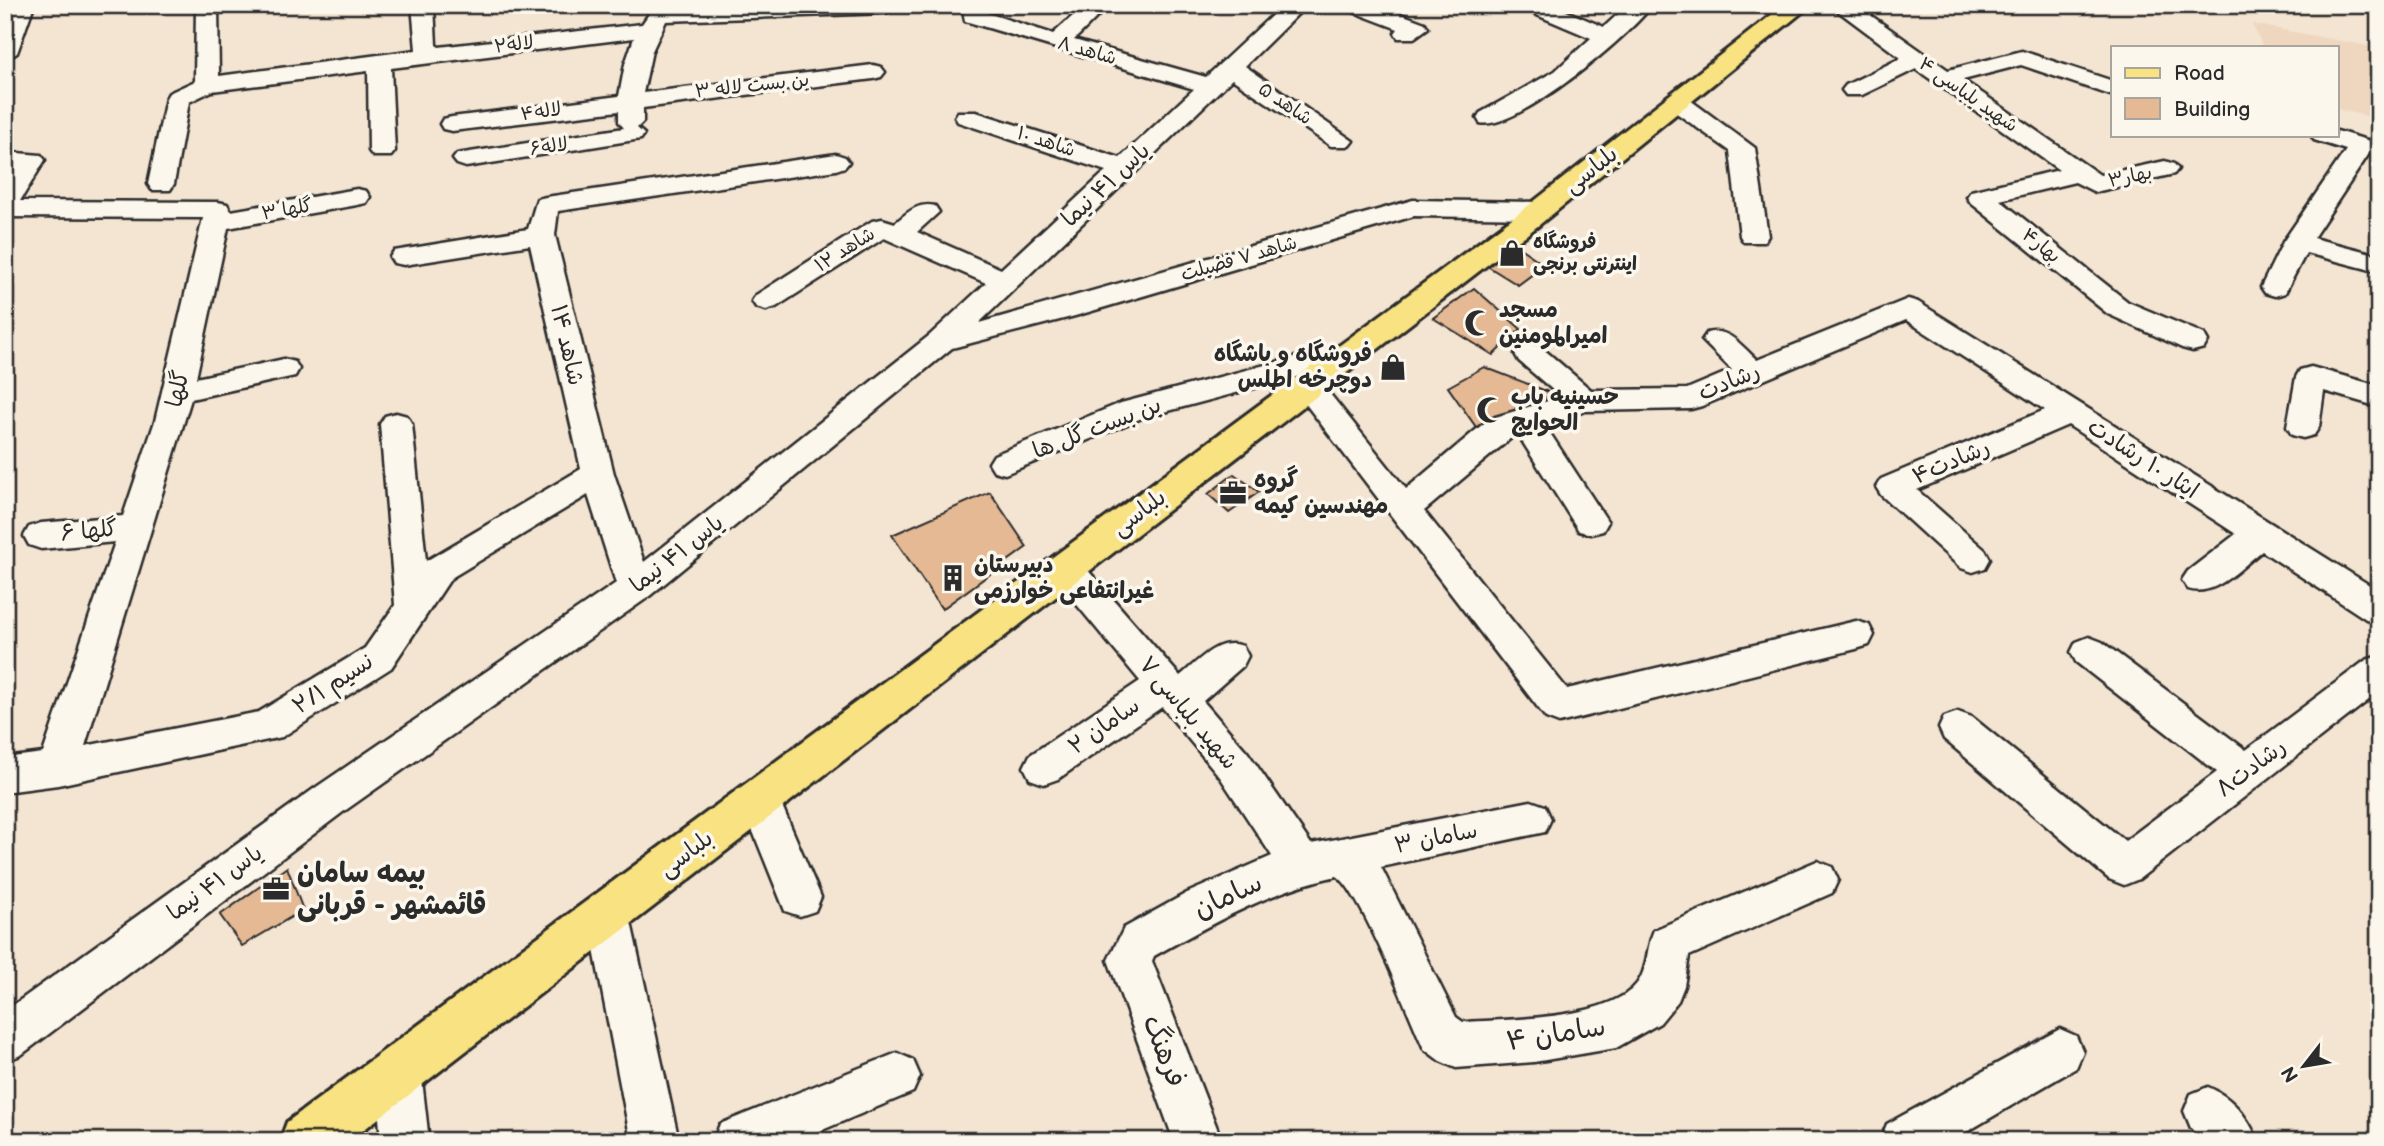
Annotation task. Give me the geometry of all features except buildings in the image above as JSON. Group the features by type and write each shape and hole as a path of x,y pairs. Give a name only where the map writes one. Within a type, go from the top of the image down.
{"main road":[{"name":"بلباسی","path":"306,1141 1540,210 1799,5"}],"street":[{"path":"5,53 23,5"},
{"path":"162,184 178,98 207,85 208,5"},
{"name":"شاهد ۸","path":"973,5 973,16 1057,43 1221,76"},
{"path":"1057,43 1098,5"},
{"path":"1356,5 1417,28 1406,33"},
{"path":"1533,5 1606,36"},
{"path":"1489,118 1563,76 1641,5"},
{"name":"شهید بلباسی ۴","path":"1841,5 2087,179"},
{"name":"لاله۲","path":"207,85 434,55 659,17 886,6"},
{"path":"430,8 425,47 434,55"},
{"name":"یاس ۴۱ نیما","path":"5,1039 329,800 635,588 941,342 1221,76 1288,8"},
{"path":"630,99 659,17"},
{"path":"1943,78 2022,58 2111,88"},
{"path":"1854,90 1917,59"},
{"path":"379,62 382,151"},
{"name":"بن بست لاله ۳","path":"630,99 873,72"},
{"name":"شاهد ۵","path":"1221,76 1340,141"},
{"name":"لاله۴","path":"452,124 630,99"},
{"name":"لاله۶","path":"466,159 632,142 630,99"},
{"path":"1676,102 1742,148 1754,236"},
{"name":"شاهد ۱۰","path":"967,117 1124,168"},
{"path":"2276,287 2297,242 2361,146 2326,136"},
{"path":"5,160 32,160 5,206 218,210 216,222"},
{"path":"404,257 541,235 546,205 836,162"},
{"name":"بهار۳","path":"2087,179 2165,169"},
{"name":"بهار۴","path":"2087,179 1980,197 2118,308 2193,341"},
{"name":"گلها ۳","path":"216,222 357,197"},
{"name":"شاهد ۷ فضیلت","path":"941,342 1065,310 1413,208 1540,210"},
{"path":"897,234 926,212"},
{"name":"گلها","path":"58,768 178,392 216,222"},
{"name":"شاهد ۱۲","path":"766,301 882,227 1005,281"},
{"name":"شاهد ۱۴","path":"541,235 598,474 635,588"},
{"path":"2297,242 2379,264"},
{"name":"رشادت","path":"1405,508 1500,427 1584,401 1691,399 1908,308"},
{"name":"ایثار ۱۰ رشادت","path":"1908,308 2379,609"},
{"path":"1717,340 1753,373"},
{"name":"بن بست گل ها","path":"1005,463 1132,410 1352,352"},
{"path":"1530,354 1584,401"},
{"path":"178,392 284,369"},
{"path":"2303,427 2311,377 2379,397"},
{"path":"1307,386 1559,707 1856,635"},
{"name":"رشادت۴","path":"1973,559 1893,487 2069,412"},
{"path":"1524,419 1591,522"},
{"path":"396,424 413,607"},
{"name":"نسیم ۲/۱","path":"5,775 58,768 268,726 378,658 439,569 598,474"},
{"name":"گلها ۶","path":"41,536 137,527"},
{"path":"2200,580 2260,534"},
{"name":"شهید بلباسی ۷","path":"1066,568 1234,765 1322,861"},
{"path":"2089,652 2246,772"},
{"name":"سامان ۲","path":"1044,767 1230,656"},
{"name":"رشادت۸","path":"1958,728 2124,866 2379,671"},
{"path":"760,799 800,897"},
{"name":"سامان ۳","path":"1322,861 1531,819"},
{"name":"سامان ۴","path":"1322,861 1358,867 1373,891 1440,1033 1456,1045 1534,1040 1616,1026 1644,1008 1662,986 1669,944 1817,880"},
{"name":"سامان","path":"1130,960 1139,942 1202,907 1322,861"},
{"path":"608,913 655,1141"},
{"name":"فرهنگ","path":"1130,960 1198,1141"},
{"path":"1926,1135 2060,1052"},
{"path":"398,1071 405,1141"},
{"path":"737,1141 897,1076"}],"shaded area":[{"path":"2252,24 2379,48 2379,119 2338,109 2338,46 2263,46"}],"place":[{"name":"فروشگاه اینترنتی برنجی","path":"1512,253"},
{"name":"مسجد امیرالمومنین","path":"1478,323"},
{"name":"فروشگاه و باشگاه دوچرخه اطلس","path":"1393,367"},
{"name":"حسینیه باب الحوایج","path":"1490,410"},
{"name":"گروه مهندسین کیمه","path":"1233,493"},
{"name":"دبیرستان غیرانتفاعی خوارزمی","path":"953,578"},
{"name":"بیمه سامان قائمشهر - قربانی","path":"276,889"}]}
